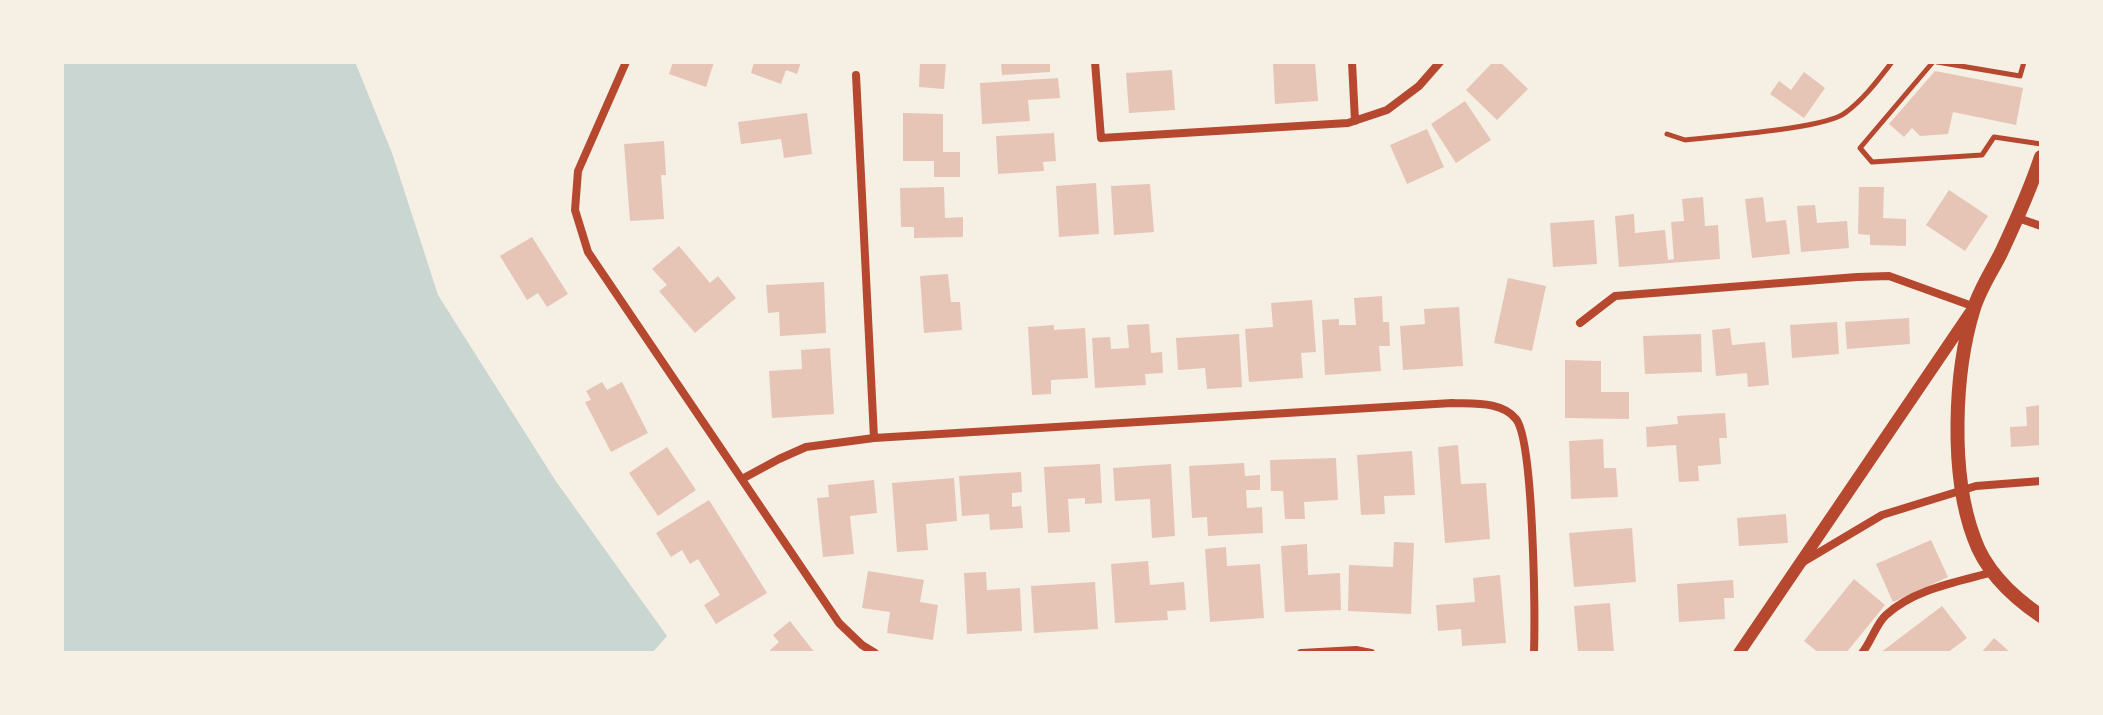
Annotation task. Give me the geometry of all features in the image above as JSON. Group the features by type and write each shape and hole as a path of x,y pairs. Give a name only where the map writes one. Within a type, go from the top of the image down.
{"main road":[{"path":"2041,157 2018,218 1975,307 1960,373 1958,468 1974,539 1993,572 2041,616"}],"street":[{"path":"626,62 578,171 575,210 588,252 680,393 839,623 875,653"},
{"path":"1095,62 1101,138 1348,123 1387,110 1419,86 1440,62"},
{"path":"1352,62 1355,121"},
{"path":"856,75 874,438"},
{"path":"2018,218 2041,226"},
{"path":"1580,323 1615,296 1857,277 1889,276 1975,307 1739,653"},
{"path":"742,479 806,447 874,438 1452,403 1491,405 1519,422 1527,447 1534,653"},
{"path":"1799,565 1882,515 1976,486 2041,481"},
{"path":"1862,653 1884,616 1902,603 1927,591 1993,572"},
{"path":"1301,653 1356,650 1371,653"}],"lane":[{"path":"1667,134 1685,140 1817,123 1843,115 1892,62"},
{"path":"2024,62 2020,76 1935,62 1860,148 1872,162 1982,155 1994,137 2041,144"}],"shaded area":[{"path":"62,62 355,62 392,153 438,295 555,480 667,636 652,653 62,653"}],"building":[{"path":"673,62 714,62 706,87 669,74"},
{"path":"754,62 801,62 797,74 786,70 781,84 751,73"},
{"path":"920,62 946,62 944,89 919,87"},
{"path":"1001,62 1050,62 1050,72 1002,75"},
{"path":"1315,62 1318,101 1275,104 1273,64"},
{"path":"1493,62 1500,62 1528,89 1497,120 1466,90"},
{"path":"1172,70 1175,110 1129,113 1126,73"},
{"path":"1935,71 2023,88 2016,125 1953,112 1948,134 1920,136 1912,128 1904,137 1889,124"},
{"path":"1804,72 1825,88 1804,118 1770,94 1779,81 1791,90"},
{"path":"1058,78 1060,98 1028,100 1030,121 982,124 980,83"},
{"path":"1465,101 1491,140 1456,163 1431,124"},
{"path":"807,113 812,154 784,158 781,139 741,144 738,122"},
{"path":"903,113 943,114 943,152 960,152 960,177 934,177 934,161 903,161"},
{"path":"1427,129 1444,167 1407,184 1390,145"},
{"path":"1054,133 1056,161 1043,162 1044,171 998,174 996,136"},
{"path":"664,141 666,175 661,175 664,219 630,221 624,144"},
{"path":"1096,183 1099,234 1059,237 1056,186"},
{"path":"1150,184 1154,232 1114,235 1111,186"},
{"path":"944,187 945,218 963,217 963,237 914,238 914,227 901,227 900,188"},
{"path":"1859,187 1884,187 1883,218 1906,219 1906,246 1870,245 1870,235 1858,234"},
{"path":"1949,190 1988,216 1965,251 1926,225"},
{"path":"1703,197 1705,226 1718,225 1720,259 1619,267 1615,216 1634,214 1635,233 1665,230 1668,260 1674,259 1671,222 1684,221 1682,199"},
{"path":"1763,197 1766,222 1786,220 1790,254 1752,258 1745,199"},
{"path":"1815,205 1817,223 1847,221 1849,248 1801,252 1797,206"},
{"path":"1594,220 1597,264 1553,267 1550,223"},
{"path":"532,237 568,294 547,307 538,293 527,300 500,256"},
{"path":"679,246 710,283 718,276 736,298 695,333 659,291 667,285 652,269"},
{"path":"948,274 951,302 960,302 962,330 924,333 920,276"},
{"path":"1508,278 1546,286 1532,351 1494,343"},
{"path":"824,282 826,333 780,336 779,312 768,313 766,285"},
{"path":"1382,296 1383,322 1389,322 1390,346 1379,346 1381,371 1325,375 1322,320 1339,319 1339,325 1356,325 1354,298"},
{"path":"1312,300 1316,352 1301,353 1303,378 1249,382 1245,329 1273,327 1271,303"},
{"path":"1459,307 1463,366 1403,370 1400,326 1425,324 1424,309"},
{"path":"1909,318 1910,344 1847,349 1845,322"},
{"path":"1837,322 1839,354 1792,358 1790,325"},
{"path":"1149,324 1151,353 1162,352 1163,373 1145,374 1146,385 1095,388 1092,338 1110,337 1111,349 1129,348 1127,325"},
{"path":"1054,325 1054,330 1085,328 1088,378 1051,380 1051,394 1032,395 1028,327"},
{"path":"1730,328 1732,345 1765,342 1769,385 1748,387 1747,373 1716,376 1712,330"},
{"path":"1239,334 1242,387 1207,389 1205,368 1178,370 1176,338"},
{"path":"1701,334 1702,372 1645,374 1643,336"},
{"path":"830,348 834,414 772,418 769,371 802,369 801,350"},
{"path":"1565,360 1601,361 1601,392 1629,392 1629,419 1565,418"},
{"path":"602,382 607,390 622,382 648,433 611,452 585,402 591,400 586,391"},
{"path":"2041,405 2041,445 2011,447 2010,427 2027,426 2026,407"},
{"path":"1725,413 1727,438 1719,438 1721,464 1698,466 1699,481 1679,482 1676,445 1647,447 1646,427 1678,424 1677,416"},
{"path":"1603,439 1604,468 1616,468 1618,497 1571,499 1569,441"},
{"path":"1458,445 1461,484 1486,483 1490,539 1445,543 1438,447"},
{"path":"667,447 696,490 658,516 629,473"},
{"path":"1412,451 1415,495 1384,496 1385,514 1361,515 1357,455"},
{"path":"1336,458 1338,500 1304,502 1305,519 1285,519 1283,491 1271,491 1270,460"},
{"path":"1244,463 1245,476 1260,475 1260,490 1246,490 1247,508 1262,507 1263,533 1208,536 1207,517 1192,518 1189,466"},
{"path":"1100,464 1102,503 1085,504 1085,498 1068,499 1070,532 1048,533 1044,467"},
{"path":"1171,464 1175,536 1152,538 1150,499 1115,501 1113,468"},
{"path":"1021,472 1022,492 1012,493 1012,507 1021,506 1023,528 990,530 989,514 962,516 959,476"},
{"path":"954,478 957,521 926,524 928,550 897,552 892,483"},
{"path":"874,480 877,513 850,516 854,554 823,557 817,498 829,497 828,485"},
{"path":"709,500 767,593 716,624 704,605 720,595 698,559 690,564 682,550 671,557 656,533"},
{"path":"1786,514 1788,543 1739,546 1737,518"},
{"path":"1632,528 1636,582 1574,587 1569,533"},
{"path":"1931,540 1948,577 1893,602 1876,564"},
{"path":"1394,542 1414,543 1411,614 1348,611 1349,565 1393,567"},
{"path":"1307,544 1308,575 1340,573 1341,610 1285,612 1281,546"},
{"path":"1226,547 1227,566 1260,564 1264,618 1210,622 1205,549"},
{"path":"1148,561 1150,585 1184,582 1186,610 1167,611 1168,620 1115,623 1111,564"},
{"path":"868,571 924,580 920,602 938,605 933,640 887,633 890,612 862,608"},
{"path":"986,572 987,590 1020,588 1022,631 967,634 964,573"},
{"path":"1500,575 1506,643 1462,646 1461,629 1438,631 1436,605 1475,602 1473,578"},
{"path":"1854,579 1885,605 1846,653 1819,653 1804,641"},
{"path":"1733,580 1734,598 1724,598 1725,619 1679,622 1677,584"},
{"path":"1095,582 1098,629 1034,633 1031,586"},
{"path":"1610,603 1614,653 1578,653 1574,606"},
{"path":"1942,606 1967,638 1947,653 1880,653"},
{"path":"790,621 815,653 772,653 770,650 779,642 773,635"},
{"path":"1994,638 2011,653 1981,653"}]}
